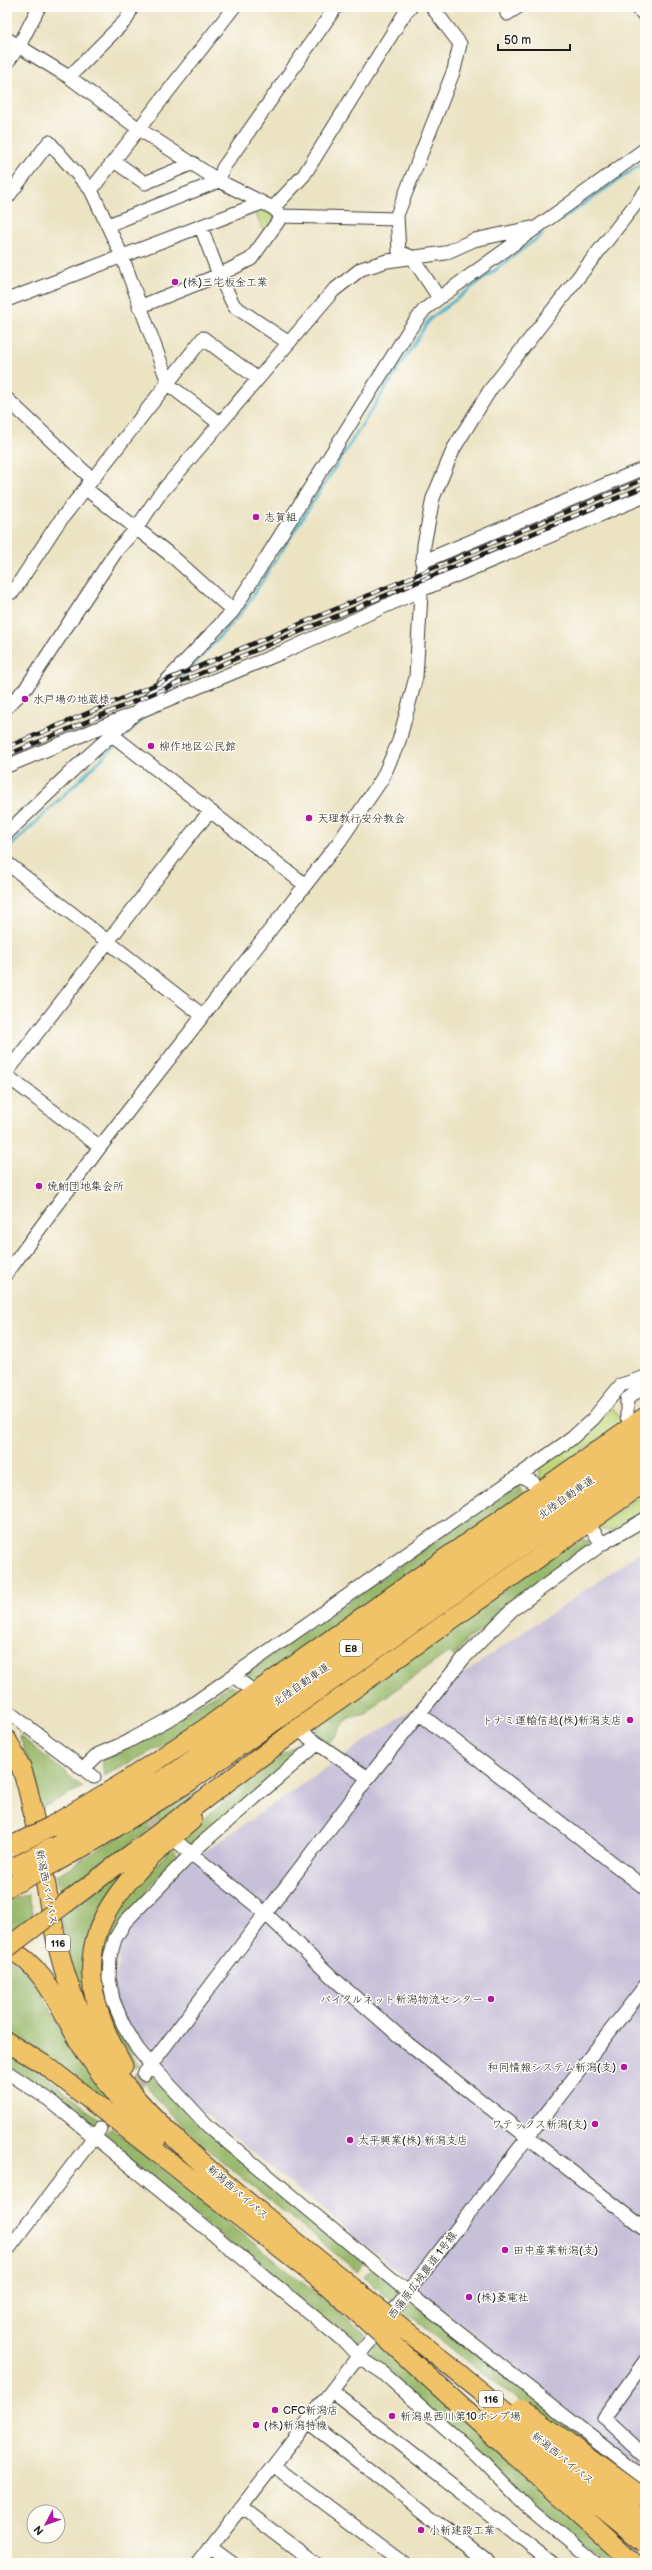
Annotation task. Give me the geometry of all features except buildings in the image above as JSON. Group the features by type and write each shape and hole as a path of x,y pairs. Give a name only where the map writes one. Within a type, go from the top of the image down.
{"highway":[{"path":"10,1843 49,1824 160,1759 636,1417"},
{"name":"北陸自動車道","path":"53,1855 88,1827 182,1767 645,1440"},
{"name":"北陸自動車道","path":"13,1876 53,1855 97,1839 194,1778 645,1459"},
{"path":"251,2224 188,2171 153,2137 117,2095 86,2052 44,1979 24,1957 7,1948 66,1903 645,1482"},
{"path":"160,2122 124,2068 97,2010 90,1975 95,1937 107,1912 117,1897 155,1854 304,1730"},
{"name":"新潟西バイパス","path":"7,1740 21,1767 27,1786 60,1950 75,2002 86,2027 107,2062 160,2122 333,2281 645,2543"},
{"path":"7,1768 21,1812 51,1966 62,2001 86,2052"},
{"name":"新潟西バイパス","path":"7,2042 48,2067 251,2224 333,2281 384,2313 645,2524"},
{"path":"333,2281 634,2563"},
{"path":"384,2313 530,2414 645,2499"}],"street":[{"path":"7,63 19,46 39,7"},
{"path":"69,77 126,20 132,7"},
{"path":"91,190 234,7"},
{"path":"108,225 219,180 223,168 336,7"},
{"path":"139,307 219,275 251,259 272,209 304,175 405,13 411,7"},
{"path":"432,7 460,44 454,70 396,219 399,252 412,257 439,298"},
{"path":"635,7 645,15"},
{"path":"7,39 69,77 139,129 219,180 272,209"},
{"path":"7,198 49,142 91,190 122,256 139,307 169,384 219,423"},
{"path":"7,833 112,734 140,710 233,611 409,330 424,310 533,228 645,149"},
{"path":"114,161 145,183 193,163"},
{"path":"7,1273 100,1147 304,884 339,842 382,779 399,741 416,677 422,562 432,498 454,448 490,390 645,192"},
{"path":"7,300 122,256 201,228 272,209 396,219"},
{"path":"201,228 219,275 234,306 289,343"},
{"path":"7,707 26,688 117,550 136,529 164,489 333,291 361,269 387,261 445,253 474,240 533,228"},
{"path":"9,593 56,526 169,384 203,338 258,379"},
{"path":"9,405 90,477 86,489"},
{"path":"422,562 645,468"},
{"path":"86,489 216,594 233,611"},
{"path":"7,766 283,652 421,590 645,496"},
{"path":"112,734 304,884"},
{"path":"7,1072 107,941 210,812"},
{"path":"7,863 202,1015"},
{"path":"7,1076 100,1147"},
{"path":"83,1768 99,1754 163,1723 233,1676 520,1475 582,1429 620,1385 645,1377"},
{"path":"636,1417 627,1399 645,1386"},
{"path":"520,1475 534,1483"},
{"path":"148,2070 368,1778 462,1659 512,1610 602,1544 645,1519"},
{"path":"591,1528 602,1544"},
{"path":"233,1676 248,1686"},
{"path":"7,1711 94,1777"},
{"path":"420,1714 645,1888"},
{"path":"304,1730 317,1744 368,1778"},
{"path":"317,1744 192,1855 139,1905 125,1922 115,1939 110,1957 109,1978 113,2000 148,2070 208,2126 409,2293 645,2479"},
{"path":"177,1842 266,1913 333,1978 407,2043 528,2135 645,2229"},
{"name":"西蒲原広域農道 1号線","path":"198,2563 409,2293 528,2135 645,1986"},
{"path":"7,2072 97,2133 346,2343 359,2357 382,2372 477,2456 523,2503 596,2563"},
{"path":"7,2251 97,2133"},
{"path":"645,2361 604,2418 645,2456"},
{"path":"332,2391 552,2563"},
{"path":"308,2422 488,2563"},
{"path":"274,2466 404,2563"},
{"path":"241,2507 315,2563"},
{"path":"210,2547 232,2563"}],"shaded area":[{"path":"645,1549 645,2472 495,2352 137,2057 113,1994 122,1937 154,1886"}],"green space":[{"path":"263,207 275,218 264,233 254,210"},
{"path":"612,1407 623,1422 540,1481 540,1468 595,1425"},
{"path":"517,1484 525,1494 252,1687 248,1672"},
{"path":"645,1490 645,1516 637,1520 631,1518 612,1531 596,1529"},
{"path":"579,1537 589,1542 582,1554 488,1628 468,1638 454,1657 449,1652 381,1700 367,1714 348,1718 335,1737 324,1746 309,1734 378,1678"},
{"path":"230,1685 247,1693 195,1728 104,1776 102,1760 152,1735"},
{"path":"19,1735 83,1787 41,1808 37,1785"},
{"path":"302,1740 306,1753 195,1847 180,1840 234,1793"},
{"path":"196,1789 197,1793 60,1898 57,1875"},
{"path":"153,1843 108,1897 91,2008 91,2022 76,1982 61,1918"},
{"path":"173,1847 180,1861 150,1885 108,1951 122,2028 127,2044 139,2064 136,2069 113,2035 104,2011 97,1945 127,1894"},
{"path":"28,1894 35,1918 7,1939 7,1901"},
{"path":"7,1958 18,1965 36,1984 67,2041 113,2096 107,2103 7,2033"},
{"path":"7,2052 54,2082 100,2120 95,2127 87,2126 19,2072 7,2066"},
{"path":"151,2077 155,2077 365,2259 358,2272 207,2149 177,2121 146,2085"},
{"path":"111,2128 366,2334 361,2341 350,2341 103,2140 103,2135"},
{"path":"372,2269 394,2283 399,2293 393,2301 364,2277"},
{"path":"415,2303 645,2484 645,2493 467,2361 403,2310 407,2304"},
{"path":"377,2343 626,2563 604,2563 531,2504 368,2355"}],"waterway":[{"path":"561,220 645,161"},
{"path":"166,695 243,611 430,319 543,234"},
{"path":"122,739 148,713"},
{"path":"7,850 118,743"}],"tunnel":[{"path":"133,1808 168,1835"},
{"path":"100,2129 144,2074"}],"railway":[{"path":"7,747 645,479"},
{"path":"7,755 645,486"}],"place":[{"name":"(株)三宅板金工業","path":"175,282"},
{"name":"志賀組","path":"256,517"},
{"name":"水戸場の地蔵様","path":"25,699"},
{"name":"柳作地区公民館","path":"151,746"},
{"name":"天理教行安分教会","path":"309,818"},
{"name":"焼鮒団地集会所","path":"39,1186"},
{"name":"トナミ運輸信越(株)新潟支店","path":"630,1720"},
{"name":"バイタルネット新潟物流センター","path":"491,1999"},
{"name":"和同情報システム新潟(支)","path":"624,2067"},
{"name":"ワテックス新潟(支)","path":"595,2124"},
{"name":"太平興業(株) 新潟支店","path":"350,2140"},
{"name":"田中産業新潟(支)","path":"505,2250"},
{"name":"(株)菱電社","path":"469,2297"},
{"name":"CFC新潟店","path":"275,2410"},
{"name":"新潟県西川第10ポンプ場","path":"392,2416"},
{"name":"(株)新潟特機","path":"256,2425"},
{"name":"小新建設工業","path":"421,2530"}]}
